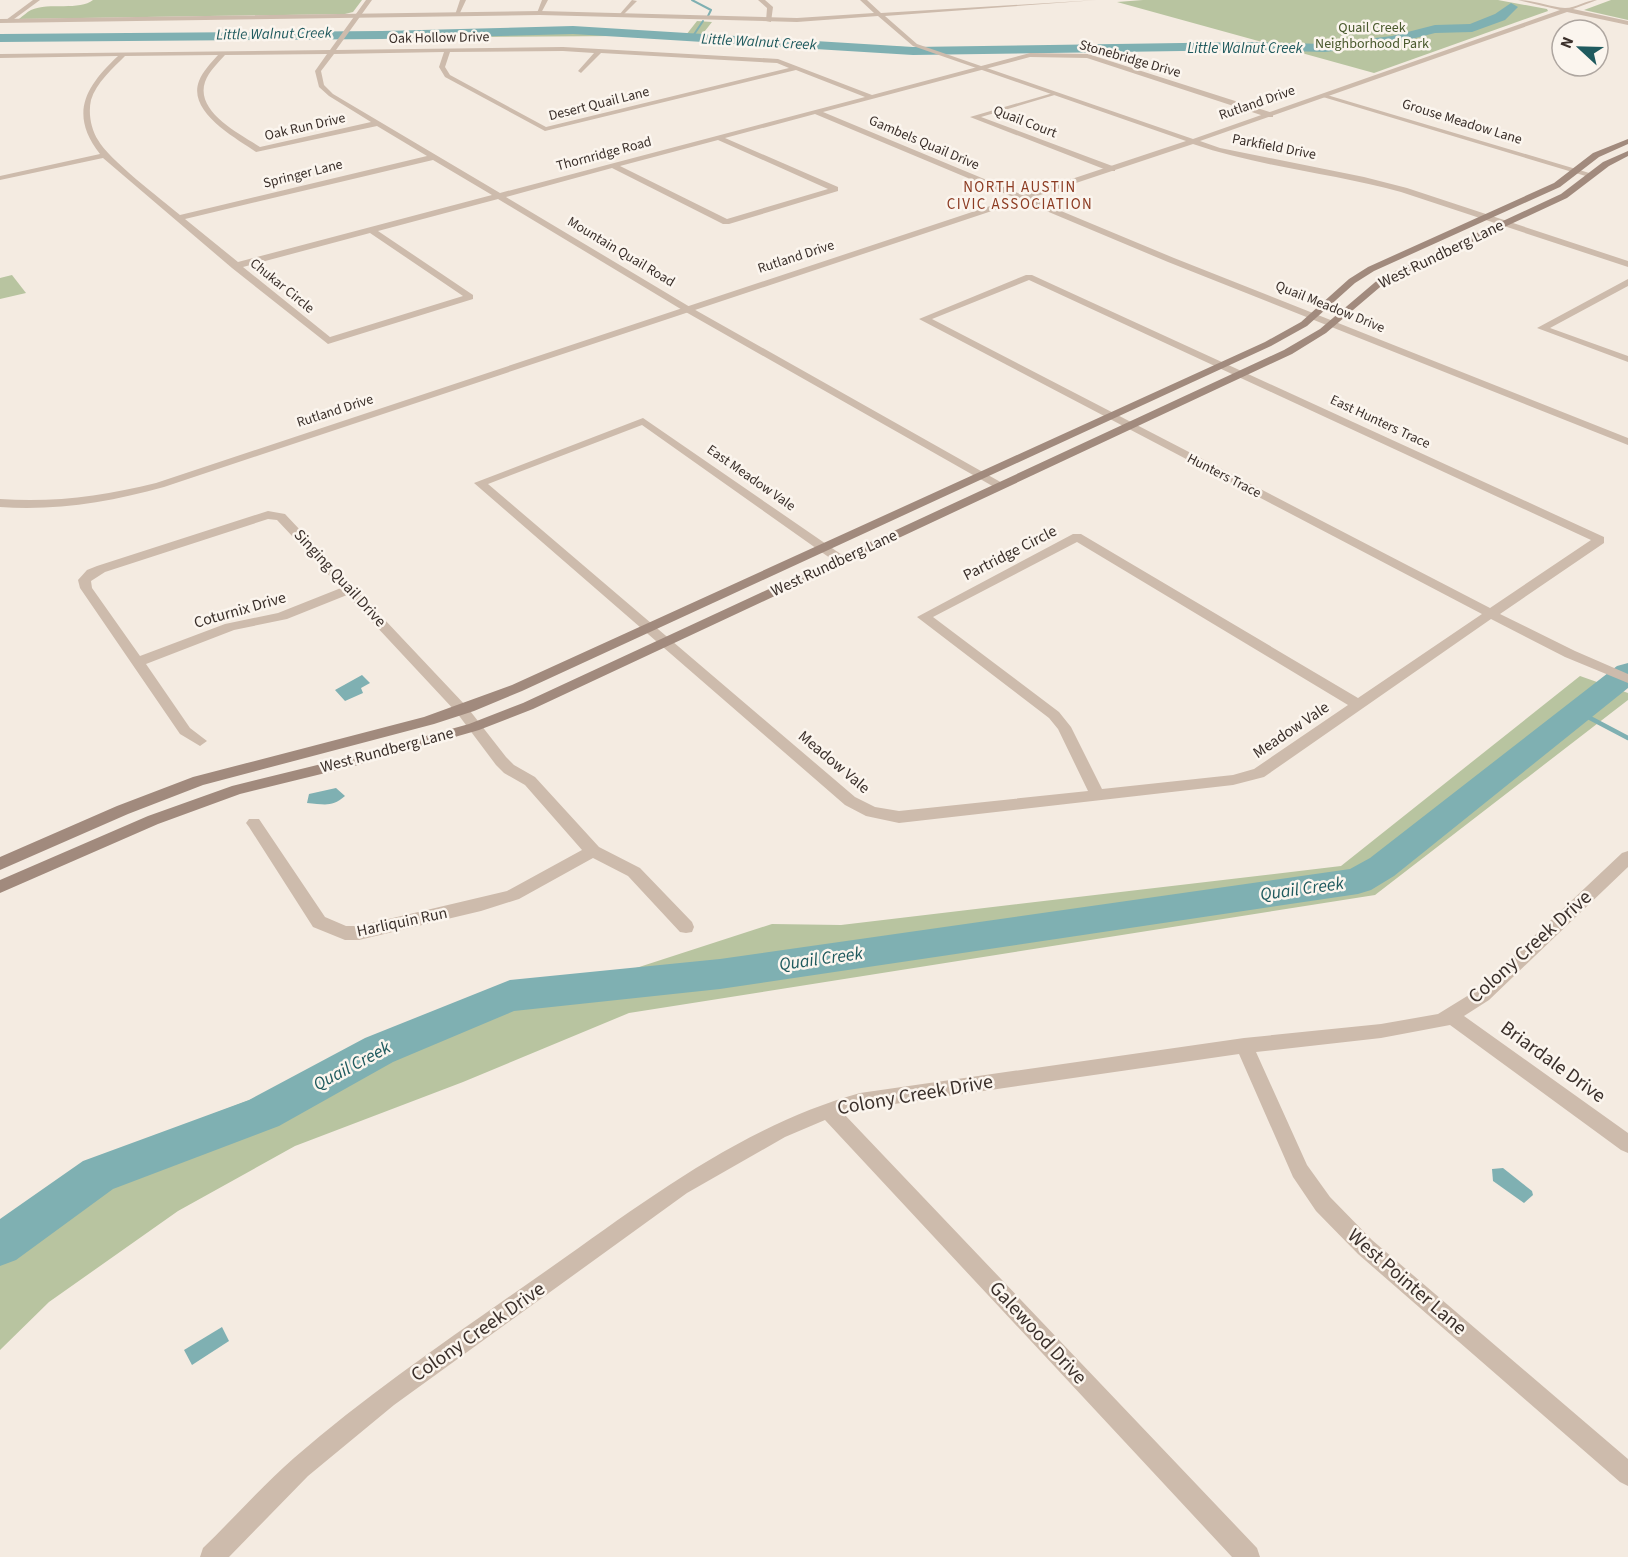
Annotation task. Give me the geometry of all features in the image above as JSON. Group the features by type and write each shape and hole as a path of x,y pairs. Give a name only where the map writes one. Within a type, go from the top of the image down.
{"main road":[{"name":"West Rundberg Lane","path":"0,864 133,806 207,779 462,710 517,688 1268,344 1315,315 1352,281 1380,265 1557,185 1596,155 1628,141"},
{"name":"West Rundberg Lane","path":"0,887 153,820 237,790 358,760 474,727 528,706 1311,340 1374,286 1399,271 1564,196 1606,164 1628,153"},
{"path":"1380,265 1399,271"},
{"path":"83,827 94,846"}],"street":[{"path":"3,23 37,0"},
{"name":"Mountain Quail Road","path":"369,0 318,71 321,86 330,95 687,309 1000,486"},
{"path":"457,14 463,0"},
{"path":"540,13 545,0"},
{"path":"761,0 770,7 769,21"},
{"name":"Parkfield Drive","path":"863,0 915,45 1055,94 1229,153 1382,184 1628,264"},
{"path":"3,23 540,13 621,14 769,21 1091,0"},
{"path":"1521,0 1628,23"},
{"name":"Rutland Drive","path":"0,503 69,503 128,494 160,485 1112,169 1593,0"},
{"path":"621,14 634,1"},
{"name":"Oak Hollow Drive","path":"0,56 547,48 766,60 796,68 872,97"},
{"name":"Desert Quail Lane","path":"448,49 442,67 447,76 545,129 796,68"},
{"path":"581,71 599,51"},
{"name":"Oak Run Drive","path":"223,54 203,78 200,89 201,101 215,118 259,150 378,123"},
{"name":"Stonebridge Drive","path":"980,68 1038,54 1083,55 1270,115"},
{"name":"Chukar Circle","path":"123,55 96,84 86,106 89,129 94,141 105,155 235,266 328,341 470,297 372,230"},
{"name":"Thornridge Road","path":"235,266 980,68"},
{"name":"Quail Court","path":"1055,94 974,117 1112,169"},
{"name":"Grouse Meadow Lane","path":"1325,96 1592,175"},
{"name":"Gambels Quail Drive","path":"816,112 1022,198"},
{"path":"614,166 726,222 835,189 719,138"},
{"path":"0,178 105,155"},
{"name":"Springer Lane","path":"179,218 434,157"},
{"name":"Quail Meadow Drive","path":"1022,198 1628,442"},
{"name":"East Hunters Trace","path":"1029,277 1600,540 1491,614"},
{"name":"Hunters Trace","path":"1029,277 924,319 1596,668 1628,679"},
{"path":"1628,282 1542,328 1628,359"},
{"name":"Meadow Vale","path":"644,421 480,483 850,801 871,812 907,817 1233,780 1259,774 1491,614"},
{"name":"East Meadow Vale","path":"644,421 841,560"},
{"name":"Singing Quail Drive","path":"200,741 185,731 84,585 86,578 96,571 254,518 271,515 283,518 462,710 508,769 530,781 593,851 634,872 686,927"},
{"name":"Partridge Circle","path":"1097,794 1064,727 1054,715 924,616 1077,537 1359,705"},
{"name":"Coturnix Drive","path":"138,662 230,627 282,615 351,589"},
{"name":"Harliquin Run","path":"254,823 319,922 345,933 359,933 481,906 513,895 593,851"},
{"name":"Colony Creek Drive","path":"212,1557 300,1468 386,1397 680,1187 778,1131 828,1110 878,1098 1244,1046 1431,1024 1451,1016 1483,995 1628,857"},
{"name":"Briardale Drive","path":"1451,1016 1628,1144"},
{"name":"West Pointer Lane","path":"1244,1046 1300,1171 1335,1217 1365,1247 1628,1474"},
{"name":"Galewood Drive","path":"828,1110 1248,1557"}],"green space":[{"path":"93,0 362,0 353,12 345,14 19,19 38,8 80,5"},
{"name":"Quail Creek Neighborhood Park","path":"1143,0 1498,0 1548,11 1374,73 1117,2"},
{"path":"1611,0 1628,0 1628,20 1584,10"},
{"path":"697,21 712,22 701,36 905,47 923,54 622,36 353,38 358,32 567,28 686,35"},
{"path":"331,32 327,38 0,41 0,35"},
{"path":"12,275 26,293 0,299 0,278"},
{"path":"1580,676 1628,693 1628,700 1375,895 629,1013 463,1082 295,1146 178,1211 49,1302 0,1350 0,1224 124,1148 265,1094 483,994 633,969 772,924 841,925 1341,866"}],"water":[{"path":"362,675 370,683 361,688 363,693 345,701 335,690"},
{"path":"336,788 345,796 336,802 307,803 309,794"},
{"path":"1503,1168 1532,1191 1533,1195 1524,1203 1493,1181 1492,1169"},
{"path":"222,1327 229,1341 192,1365 184,1350"}],"waterway":[{"path":"692,0 711,10 708,16"},
{"name":"Little Walnut Creek","path":"0,38 382,35 573,30 913,51 1248,46 1325,48 1392,40 1435,29 1472,28 1500,17 1511,7"},
{"path":"691,39 703,21"},
{"name":"Quail Creek","path":"0,1245 98,1175 264,1113 379,1050 510,996 720,974 1358,881 1382,867 1628,673"},
{"path":"1583,709 1590,718 1628,738"}],"district":[{"name":"NORTH AUSTIN CIVIC ASSOCIATION","path":"1020,196"}]}
